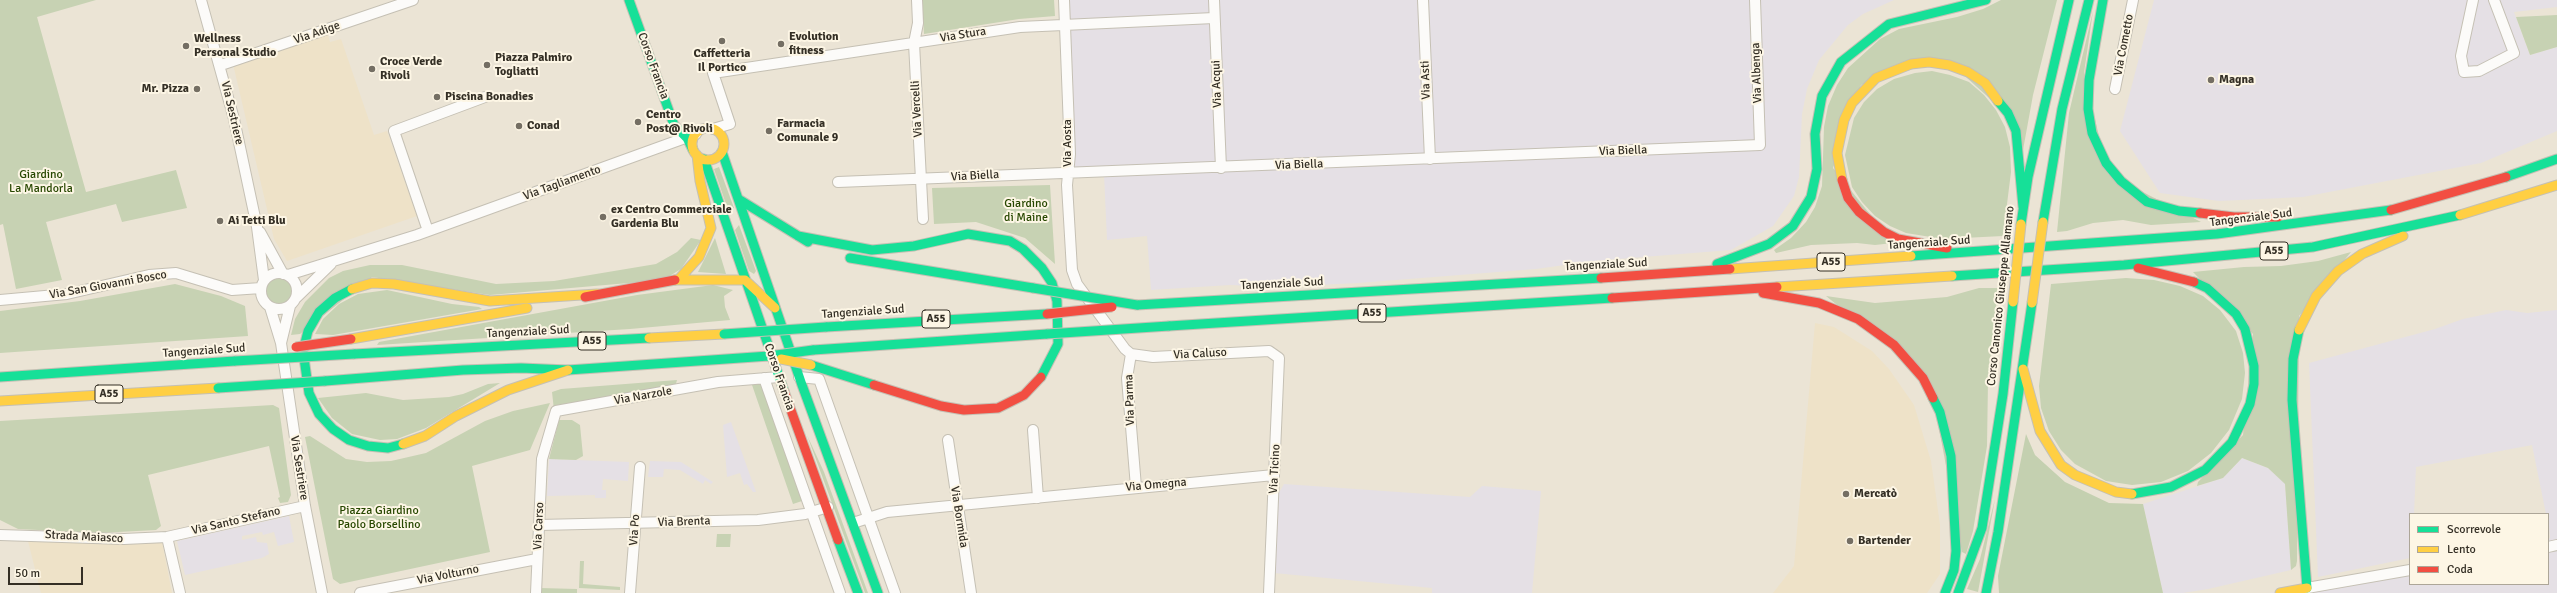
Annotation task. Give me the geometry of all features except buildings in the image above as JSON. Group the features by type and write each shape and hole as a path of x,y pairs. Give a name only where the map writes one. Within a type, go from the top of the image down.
{"main road":[{"name":"Corso Francia","path":"630,0 674,125 691,136 698,154 828,507 858,593"},
{"path":"1699,271 1769,244 1794,226 1811,197 1817,168 1815,134 1822,96 1840,62 1889,24 1986,0"},
{"name":"Corso Canonico Giuseppe Allamano","path":"1958,593 1982,528 2003,394 2023,207 2058,42 2069,0"},
{"path":"1986,593 2023,368 2043,222 2062,109 2089,0"},
{"path":"2103,0 2089,80 2088,108 2092,132 2106,163 2121,181 2147,202 2180,211 2234,216 2339,219"},
{"path":"1964,252 1932,243 1898,239 1884,232 1859,212 1848,198 1838,168 1836,153 1839,136 1852,103 1876,78 1911,64 1929,62 1949,65 1968,72 1985,83 2008,113 2016,131 2023,207"},
{"path":"679,279 699,257 711,228 700,181 698,154 715,158 722,152 722,138 713,129 704,129 691,136"},
{"name":"Corso Francia","path":"722,152 740,200 799,377 878,593"},
{"name":"Tangenziale Sud","path":"0,377 235,361 724,334 1047,314 1137,304 1699,271 2217,234 2339,219 2399,209 2479,186 2557,160"},
{"name":"A55","path":"0,401 218,388 478,369 568,370 769,356 830,349 1047,334 2124,265 2314,247 2422,226 2480,210 2557,185"},
{"path":"740,200 827,252"},
{"path":"2280,593 2307,588 2292,400 2293,359 2296,341 2301,325 2316,296 2338,271 2362,254 2422,226"},
{"path":"769,356 835,371 942,406 964,410 998,408 1024,395 1044,374 1052,359 1059,334 1055,292 1042,268 1023,249 1010,241 984,235 968,234 914,246 872,250 798,236"},
{"path":"840,256 1137,304"},
{"path":"2023,368 2035,417 2050,450 2061,465 2075,475 2096,485 2116,492 2149,492 2188,480 2219,457 2242,425 2251,398 2254,366 2245,329 2236,314 2207,288 2194,282 2124,265"},
{"path":"235,361 265,352 465,320 679,279 745,280 776,308"},
{"path":"568,370 508,390 469,409 424,436 409,443 388,448 368,446 349,440 333,430 319,414 308,393 304,370 303,351 308,331 319,312 335,298 353,288 372,282 394,284 490,301 598,294"},
{"path":"1745,289 1782,298 1819,303 1858,319 1894,344 1923,378 1940,412 1951,456 1956,551 1954,570 1945,593"}],"street":[{"name":"Via Sestriere","path":"202,0 221,65 257,227 263,284"},
{"name":"Via Adige","path":"221,65 413,0"},
{"name":"Via Vercelli","path":"917,0 917,29 914,43 923,219"},
{"name":"Via Aosta","path":"1064,0 1070,154 1068,172 1072,270 1077,284 1125,349 1131,354"},
{"name":"Via Acqui","path":"1214,0 1221,168"},
{"name":"Via Asti","path":"1423,0 1430,160"},
{"name":"Via Albenga","path":"1755,0 1760,145"},
{"name":"Via Cometto","path":"2115,89 2133,0"},
{"path":"2473,0 2461,56 2464,72 2479,70 2514,53 2494,0"},
{"name":"Via Stura","path":"713,129 730,124 713,73 1020,27 1214,18"},
{"path":"428,231 394,132 485,97"},
{"name":"Via Tagliamento","path":"285,274 331,264 428,231 691,136"},
{"name":"Via Biella","path":"838,182 1068,172 1430,160 1760,145"},
{"name":"Via Sestriere","path":"257,227 285,274"},
{"name":"Via Tagliamento","path":"293,302 331,264"},
{"name":"Via San Giovanni Bosco","path":"0,300 66,294 149,274 176,273 232,290 263,284"},
{"path":"273,274 285,274 297,288 293,302 280,310 270,307 262,299 263,284 273,274"},
{"name":"Via Sestriere","path":"281,343 293,302"},
{"name":"Via Sestriere","path":"270,307 281,343 304,506 322,593"},
{"name":"Via Caluso","path":"1131,354 1153,357 1269,351"},
{"name":"Via Ticino","path":"1269,351 1279,358 1280,365 1269,593"},
{"name":"Via Parma","path":"1131,354 1127,378 1136,487"},
{"name":"Via Narzole","path":"542,459 556,411 718,382 779,377"},
{"name":"Corso Francia","path":"799,377 819,379 895,593"},
{"name":"Corso Francia","path":"764,378 840,593"},
{"path":"1034,430 1038,498"},
{"name":"Via Bormida","path":"948,440 971,593"},
{"path":"826,451 843,446"},
{"name":"Via Carso","path":"536,593 542,459"},
{"name":"Via Po","path":"630,593 640,468"},
{"name":"Via Omegna","path":"853,523 887,512 1274,475"},
{"name":"Via Santo Stefano","path":"167,537 304,506"},
{"name":"Via Brenta","path":"539,525 758,520 811,513 828,507"},
{"name":"Strada Maiasco","path":"0,535 124,539 167,537"},
{"path":"167,537 180,593"},
{"name":"Via Volturno","path":"360,593 537,559"},
{"path":"2307,588 2409,570"}],"shaded area":[{"path":"1066,0 1894,0 1863,14 1848,25 1819,60 1807,89 1802,114 1799,177 1794,196 1773,226 1731,250 1593,261 1536,269 1358,283 1275,287 1230,285 1151,290 1147,236 1107,240 1104,174 1072,174"},
{"path":"2154,0 2557,0 2557,7 2514,12 2530,55 2557,47 2557,131 2481,163 2303,197 2219,201 2160,193 2120,131"},
{"path":"327,32 330,42 341,39 374,135 387,131 417,216 287,261 274,239 233,64"},
{"path":"2506,310 2527,313 2557,310 2557,593 2269,593 2409,566 2409,585 2549,585 2549,513 2546,513 2532,445 2416,467 2414,513 2409,513 2409,558 2318,577 2309,363 2435,329 2463,319"},
{"path":"1815,323 1834,327 1872,351 1889,369 1914,405 1931,461 1940,525 1940,574 1927,593 1773,593 1794,566"},
{"path":"731,422 756,492 753,492 747,484 744,485 740,473 727,477 723,425"},
{"path":"2242,458 2268,468 2285,483 2291,570 2208,589 2183,593 2163,593 2143,504 2223,478"},
{"path":"549,459 629,462 628,481 603,479 602,490 606,490 606,498 595,498 595,495 547,496"},
{"path":"650,461 681,462 713,482 711,484 705,480 703,484 680,470 664,469 663,477 648,477"},
{"path":"1284,484 1470,497 1482,486 1541,491 1532,593 1432,593 1432,588 1274,573 1277,496"},
{"path":"289,516 294,542 278,546 274,532 263,535 262,532 242,536 242,540 256,537 257,542 267,543 269,554 262,558 185,575 177,541"},
{"path":"28,541 162,542 172,593 41,593"}],"green space":[{"name":"Giardino La Mandorla","path":"0,0 96,0 37,17 86,192 176,170 187,208 122,222 116,204 46,222 62,280 16,289 3,224 0,225"},
{"path":"922,0 1054,0 1055,16 1019,19 924,34"},
{"path":"2001,0 2057,0 2033,95 2023,150 2018,124 1946,59 1861,85 1833,168 1893,243 1875,245 1857,243 1811,245 1776,253 1774,250 1791,238 1806,222 1815,207 1822,186 1824,127 1828,106 1837,85 1848,68 1880,39 1899,29 1957,17 1983,9"},
{"path":"2093,11 2084,73 2108,174 2201,222 2151,225 2123,220 2093,223 2067,231 2057,232 2069,113"},
{"path":"2557,15 2557,47 2530,55 2516,17"},
{"path":"1932,71 1950,75 1969,82 1984,95 1996,110 2005,127 2010,147 2011,172 2003,236 1943,239 1906,233 1890,226 1875,216 1862,202 1852,187 1845,155 1854,118 1864,102 1877,89 1894,79 1915,73"},
{"path":"719,167 734,208 728,210 714,169"},
{"name":"Giardino di Maine","path":"1050,185 1055,264 1025,238 976,222 934,224 932,188"},
{"path":"739,225 756,271 754,274 749,271 735,230"},
{"path":"691,238 701,240 681,269 663,280 490,295 372,277 300,334 291,335 295,319 305,302 329,278 343,271 370,265 402,265 496,284 554,281 656,264 677,252"},
{"path":"715,238 726,274 698,272"},
{"path":"2351,252 2299,316 2297,561 2296,566 2291,570 2285,484 2268,468 2242,458 2223,478 2197,486 2198,482 2243,435 2253,334 2193,272 2244,267 2281,266 2318,261"},
{"path":"279,278 288,282 292,291 288,300 279,304 270,300 266,291 270,282"},
{"path":"2126,278 2154,280 2180,286 2203,296 2220,310 2236,331 2243,353 2245,373 2242,399 2229,430 2211,453 2188,471 2161,482 2132,485 2106,481 2075,464 2061,450 2049,431 2041,408 2039,386 2051,284"},
{"path":"175,284 221,296 245,306 248,336 0,353 0,311 80,301"},
{"path":"713,285 733,290 724,296 725,307 730,320 630,329 377,345 379,342 637,295"},
{"path":"1979,288 1998,288 1988,381 1987,446 1973,531 1966,554 1962,552 1930,380 1826,296 1875,303 1947,297"},
{"path":"387,290 452,304 479,307 482,309 333,335 315,334 323,319 339,304 358,294"},
{"path":"677,380 675,387 554,410 552,392 561,389"},
{"path":"761,380 802,501 793,504 751,382"},
{"path":"500,383 426,428 397,439 380,440 352,434 332,418 318,398 366,393 403,400 449,397 463,394 488,384"},
{"name":"Piazza Giardino Paolo Borsellino","path":"550,403 530,450 472,466 490,552 340,584 333,579 305,437 310,436 346,459 367,462 391,461 426,453 485,421 513,411"},
{"path":"273,405 279,408 291,495 288,502 280,503 278,498 280,497 269,446 148,475 161,526 156,530 99,533 18,529 0,520 0,421"},
{"path":"559,420 572,420 580,425 583,456 576,460 549,459"},
{"path":"2026,434 2035,455 2065,482 2109,503 2143,504 2163,593 1999,593 1998,576"},
{"path":"807,435 824,472 868,593 865,593"},
{"path":"1995,499 1978,592 1967,589 1980,559"},
{"path":"717,534 731,534 730,547 716,547"},
{"path":"580,561 584,561 583,584 620,587 620,590 579,588"},
{"path":"540,588 577,589 577,593 540,593"}],"traffic: fast":[{"path":"629,0 674,125 687,138 693,150"},
{"path":"1717,264 1769,244 1793,226 1811,197 1817,169 1815,134 1822,96 1841,62 1889,24 1986,0"},
{"path":"2021,224 2028,177 2069,0"},
{"path":"2043,222 2062,109 2089,0"},
{"path":"2103,0 2089,80 2088,109 2092,133 2106,163 2121,181 2147,202 2179,211 2200,213"},
{"path":"1998,101 2008,113 2016,131 2023,207"},
{"path":"722,152 802,385 878,593"},
{"path":"704,159 784,391"},
{"path":"2506,177 2557,159"},
{"path":"740,200 808,242"},
{"path":"1911,256 2217,234 2391,210"},
{"path":"1952,276 2124,265 2313,247 2460,215"},
{"path":"798,236 872,250 914,246 968,234 1010,241 1023,249 1042,268 1052,283 1057,301 1058,344 1041,377"},
{"path":"850,258 1033,288"},
{"path":"1137,305 1601,278"},
{"path":"2132,494 2171,487 2205,470 2232,442 2250,404 2254,384 2254,366 2245,329 2236,314 2207,288 2194,282"},
{"path":"1033,288 1137,305"},
{"path":"352,289 335,298 319,312 308,331 303,351 309,393 319,414 333,429 349,440 368,446 388,448 403,444"},
{"path":"1169,326 1612,298"},
{"path":"1958,593 1982,528 2003,394 2013,302"},
{"path":"1986,593 1998,532 2032,303"},
{"path":"826,327 1047,314"},
{"path":"1047,334 1169,326"},
{"path":"724,334 826,327"},
{"path":"2299,330 2293,359 2292,400 2307,588"},
{"path":"813,350 1047,334"},
{"path":"354,354 649,338"},
{"path":"769,356 813,350"},
{"path":"235,361 354,354"},
{"path":"325,381 463,370 521,368 568,370 769,356"},
{"path":"0,377 235,361"},
{"path":"811,365 874,385"},
{"path":"218,388 325,381"},
{"path":"1933,398 1940,412 1951,456 1956,551 1954,570 1945,593"},
{"path":"838,540 858,593"}],"traffic: slow":[{"path":"1842,180 1837,153 1844,120 1852,103 1876,78 1911,64 1929,62 1949,65 1968,72 1985,83 1998,101"},
{"path":"708,128 717,131 721,135 724,144 721,153 717,157 708,160 699,157 695,153 692,144 695,135 699,131 708,128"},
{"path":"679,279 699,257 711,228 700,181 697,155"},
{"path":"2460,215 2557,185"},
{"path":"2032,303 2043,222"},
{"path":"2013,302 2021,224"},
{"path":"2299,330 2316,296 2338,271 2362,254 2403,236"},
{"path":"1730,269 1911,256"},
{"path":"1777,287 1952,276"},
{"path":"675,280 745,280 775,308"},
{"path":"352,289 372,283 394,284 490,301 597,294"},
{"path":"351,339 527,308"},
{"path":"649,338 724,334"},
{"path":"781,359 811,365"},
{"path":"2023,369 2040,431 2061,465 2075,475 2116,492 2132,494"},
{"path":"403,444 425,436 456,416 508,390 568,370"},
{"path":"0,401 218,388"},
{"path":"2280,593 2307,588"}],"traffic: jam":[{"path":"2391,210 2506,177"},
{"path":"1842,180 1848,198 1859,212 1884,232 1898,239 1947,248"},
{"path":"2200,213 2234,217 2278,217"},
{"path":"2138,268 2194,282"},
{"path":"1601,278 1730,269"},
{"path":"585,297 675,280"},
{"path":"1612,298 1777,287"},
{"path":"1763,293 1819,303 1858,319 1894,345 1923,378 1933,398"},
{"path":"1047,314 1112,307"},
{"path":"296,347 351,339"},
{"path":"874,385 941,406 964,410 998,408 1024,395 1041,377"},
{"path":"784,391 838,540"}],"place":[{"name":"Caffetteria Il Portico","path":"722,41"},
{"name":"Evolution fitness","path":"781,44"},
{"name":"Wellness Personal Studio","path":"186,46"},
{"name":"Piazza Palmiro Togliatti","path":"487,65"},
{"name":"Croce Verde Rivoli","path":"372,69"},
{"name":"Magna","path":"2211,80"},
{"name":"Mr. Pizza","path":"197,89"},
{"name":"Piscina Bonadies","path":"437,97"},
{"name":"Centro Post@ Rivoli","path":"638,122"},
{"name":"Conad","path":"519,126"},
{"name":"Farmacia Comunale 9","path":"769,131"},
{"name":"ex Centro Commerciale Gardenia Blu","path":"603,217"},
{"name":"Ai Tetti Blu","path":"220,221"},
{"name":"Mercatò","path":"1846,494"},
{"name":"Bartender","path":"1850,541"}]}
